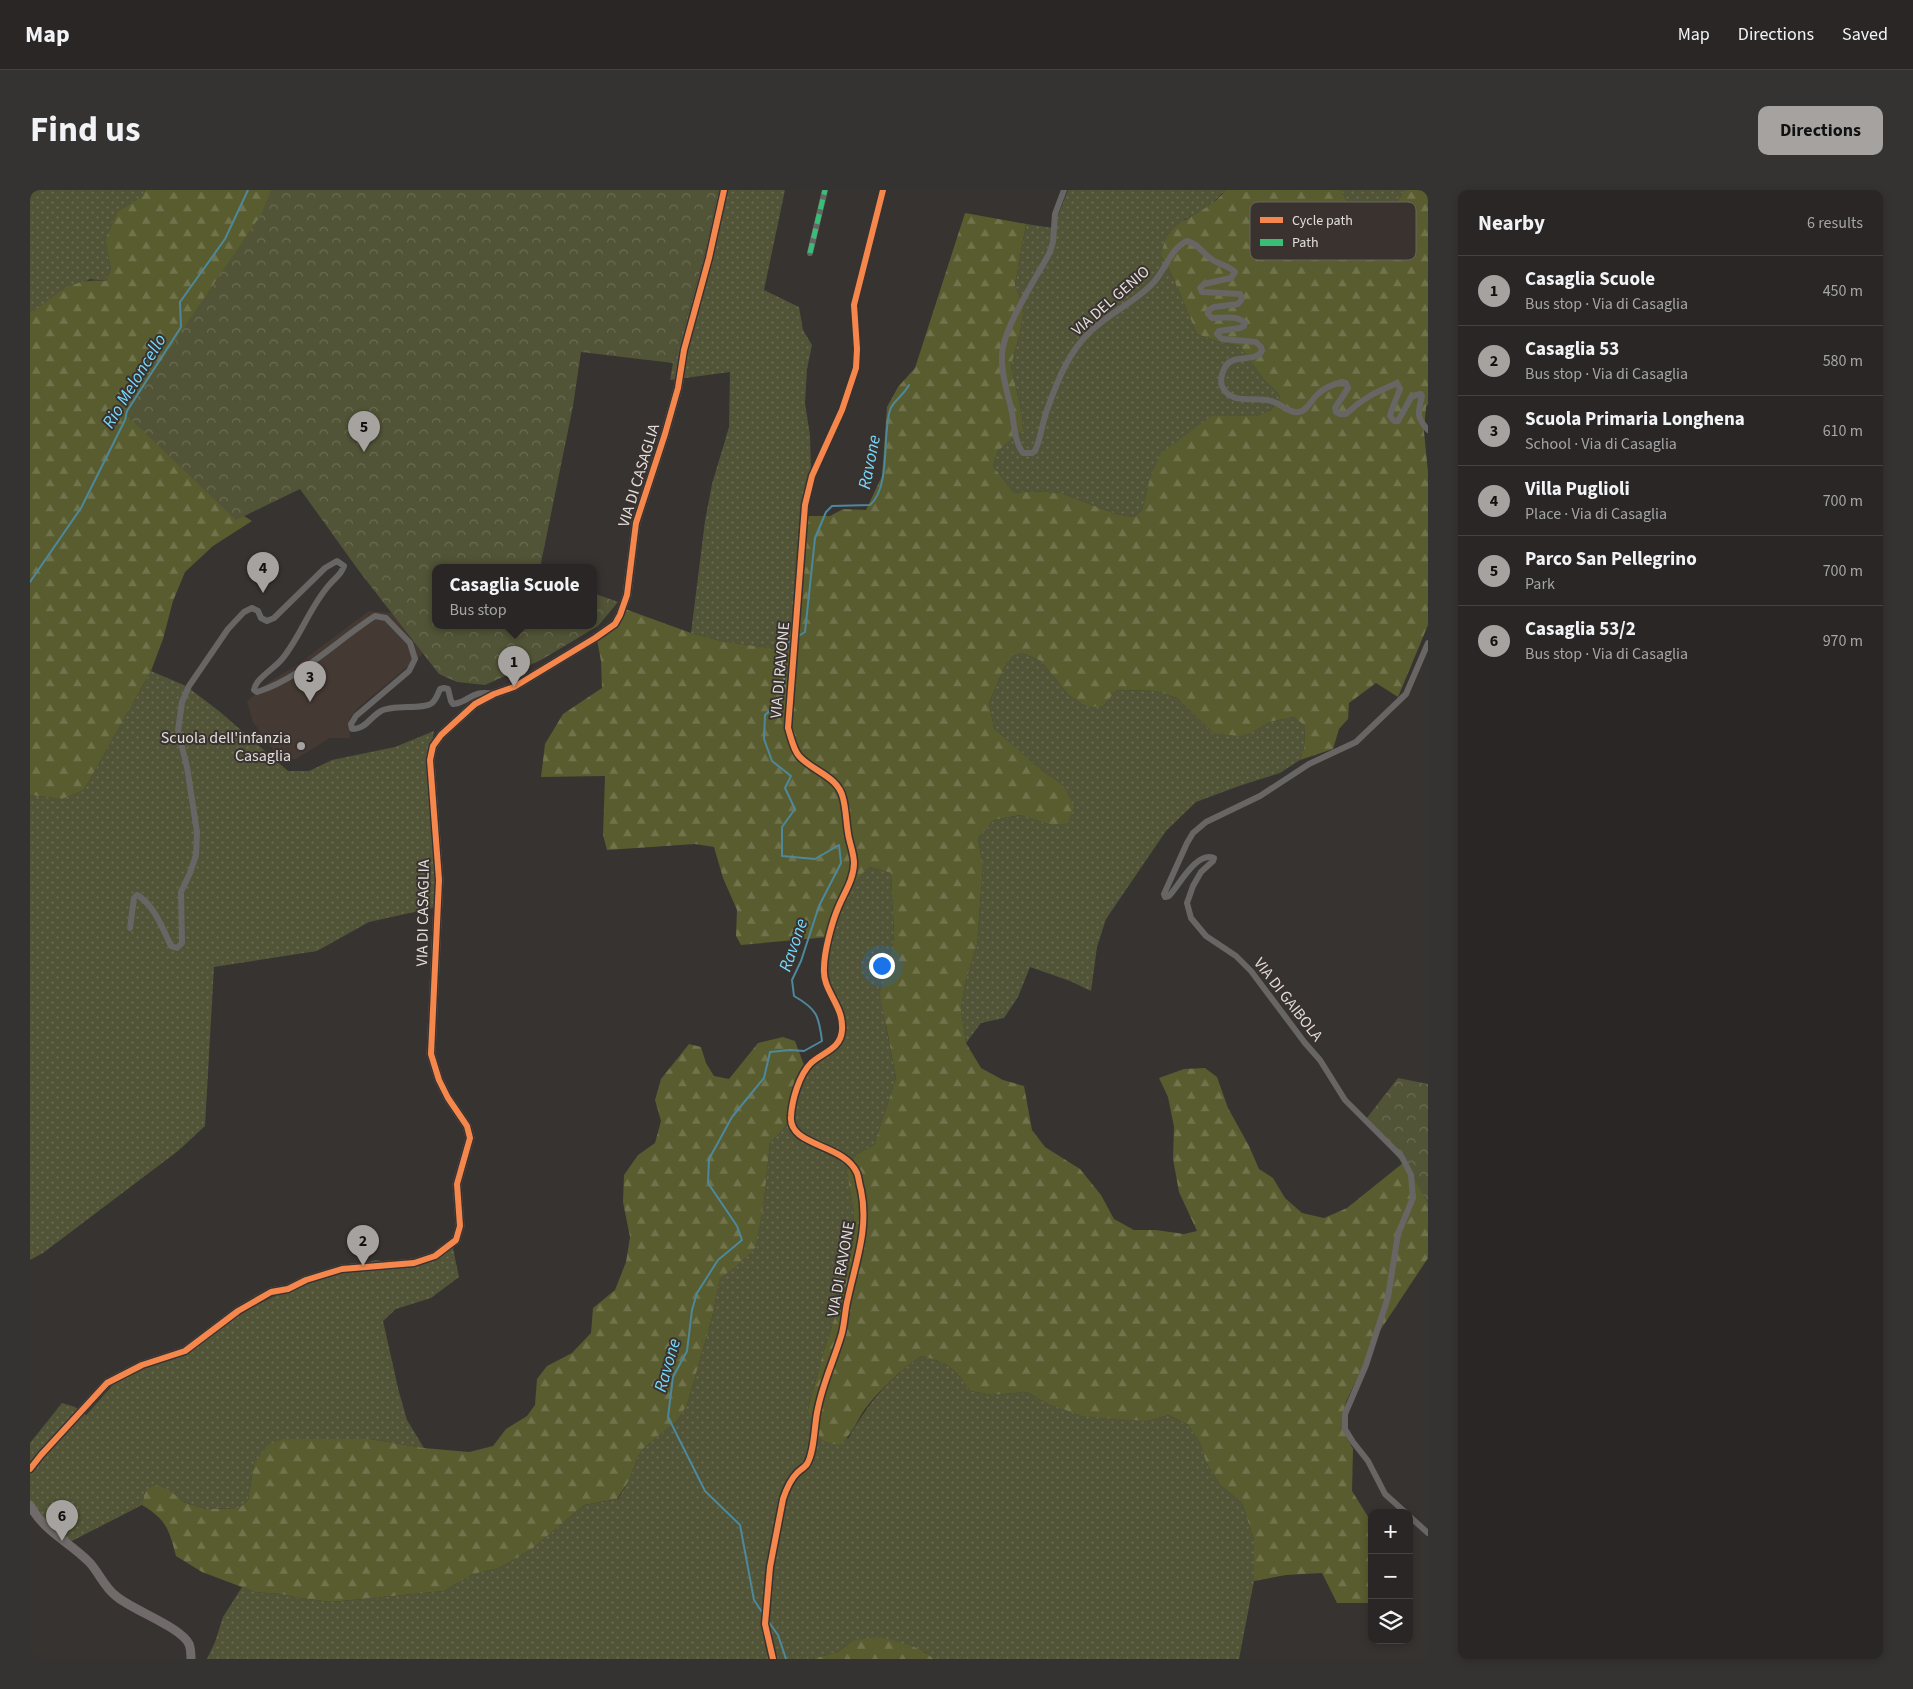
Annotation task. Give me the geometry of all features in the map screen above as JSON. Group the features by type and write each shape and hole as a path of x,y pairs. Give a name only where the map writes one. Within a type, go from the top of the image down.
{"street":[{"name":"VIA DI CASAGLIA","path":"30,1469 40,1455 107,1383 142,1365 185,1351 238,1311 271,1292 342,1269 414,1263 435,1256 456,1240 460,1226 457,1184 470,1138 467,1126 439,1080 432,1054 439,880 430,760 433,746 441,735 475,704 494,694 514,687 595,638 615,624 620,615 627,595 636,523 678,388 684,350 709,258 724,190"},
{"path":"810,253 825,190"},
{"name":"VIA DI RAVONE","path":"773,1659 765,1624 770,1567 783,1499 786,1489 795,1474 806,1465 810,1456 820,1399 827,1372 842,1331 847,1300 863,1236 864,1219 857,1172 850,1162 831,1149 809,1142 795,1132 790,1119 794,1100 809,1065 820,1056 831,1051 839,1041 842,1032 840,1009 827,987 823,971 837,910 851,881 854,862 843,796 833,780 800,757 788,728 805,505 812,476 842,410 856,368 857,348 854,305 883,190"},
{"name":"VIA DEL GENIO","path":"1064,190 1055,214 1053,242 1050,252 1009,327 1003,344 1003,371 1020,448 1023,453 1032,453 1035,450 1047,410 1062,372 1079,344 1100,323 1147,290 1156,281 1177,248 1187,241 1194,243 1210,258 1235,272 1231,278 1204,284 1200,288 1202,292 1232,292 1242,296 1238,304 1214,307 1210,310 1208,314 1212,318 1236,318 1241,319 1245,323 1240,328 1219,331 1218,337 1256,342 1261,347 1260,354 1257,356 1237,358 1225,367 1221,383 1228,394 1238,398 1270,400 1292,412 1298,413 1324,390 1338,383 1346,382 1348,388 1335,408 1336,412 1346,414 1373,394 1397,383 1400,389 1390,416 1394,421 1398,421 1412,396 1421,394 1418,411 1423,424 1428,430"},
{"name":"VIA DI CASAGLIA","path":"130,928 134,898 137,896 143,898 157,918 172,946 177,948 182,943 180,928 181,892 196,855 196,821 187,767 178,731 182,702 189,686 228,629 244,612 252,608 258,611 261,618 267,621 274,618 325,568 337,561 342,563 344,566 342,573 330,584 314,606 282,659 257,683 254,690 257,692 274,685 309,664 353,630 375,616 386,618 410,643 415,659 409,671 356,716 351,724 352,729 358,729 383,710 428,705 437,697 440,689 444,688 448,689 453,704 471,695 483,692 494,694"},
{"name":"VIA DI GAIBOLA","path":"1402,1509 1385,1494 1368,1462 1352,1442 1345,1429 1345,1414 1366,1365 1388,1297 1398,1234 1413,1198 1411,1175 1402,1157 1345,1100 1320,1060 1305,1043 1252,971 1236,956 1206,936 1191,918 1187,903 1192,886 1201,872 1214,858 1204,858 1193,865 1169,896 1165,897 1164,894 1193,834 1206,822 1260,796 1309,764 1356,742 1406,694 1428,643"},
{"path":"30,1505 38,1520 78,1552 91,1565 115,1596 179,1633 189,1643 191,1659"},
{"path":"1413,1520 1428,1533"}],"shaded area":[{"path":"369,611 392,613 424,653 358,708 349,719 350,738 330,738 296,759 279,758 253,722 247,702 263,686 298,664"}],"green space":[{"path":"30,190 145,190 142,196 117,212 105,240 111,269 106,281 90,279 30,314"},
{"path":"145,190 370,190 229,507 252,521 213,546 185,572 173,601 163,639 151,671 84,790 62,799 30,795 30,314 56,294 73,285 94,280 106,281 111,269 105,240 117,212 142,196"},
{"path":"271,190 718,190 705,253 673,363 581,352 573,406 541,564 432,564 432,629 593,629 541,660 485,685 457,682 439,674 359,571 300,489 236,520 125,414 262,213"},
{"path":"718,190 785,190 764,290 799,307 803,330 812,345 807,369 805,403 810,435 811,472 805,488 801,576 789,629 777,649 721,641 691,633 705,521 712,484 729,427 730,372 670,380 673,363 705,253"},
{"path":"1068,190 1225,190 1209,207 1185,219 1161,256 1170,271 1197,334 1216,341 1240,346 1264,380 1280,397 1271,410 1256,416 1212,417 1150,478 1142,510 1134,517 1116,514 1061,493 1032,491 1014,493 993,466 998,451 1023,430 1022,414 1011,366 1020,333 1024,308 1015,285 1026,224 1053,228"},
{"path":"1225,190 1341,190 1348,202 1250,202 1250,260 1416,260 1416,202 1397,202 1405,190 1428,190 1428,404 1426,407 1424,432 1428,472 1428,625 1398,697 1376,683 1349,703 1348,719 1339,729 1333,749 1300,760 1304,748 1305,726 1294,717 1269,722 1255,731 1240,736 1213,733 1177,698 1156,691 1117,690 1103,706 1088,707 1067,693 1041,661 1022,653 1012,655 1004,668 989,703 994,728 1039,768 1063,785 1074,807 1068,823 1051,825 1021,815 994,820 978,838 983,866 977,945 965,983 961,1009 966,1043 981,1068 1003,1080 1024,1086 1032,1130 1045,1147 1080,1169 1101,1195 1114,1219 1134,1230 1156,1230 1184,1234 1197,1231 1179,1192 1173,1159 1174,1127 1168,1097 1159,1078 1184,1069 1205,1068 1217,1077 1228,1108 1249,1146 1259,1169 1273,1178 1285,1198 1302,1213 1324,1218 1347,1208 1403,1163 1418,1184 1428,1203 1428,1258 1379,1332 1346,1402 1342,1428 1353,1449 1352,1491 1368,1517 1368,1603 1337,1603 1322,1573 1286,1575 1254,1581 1254,1540 1242,1503 1220,1485 1206,1462 1200,1443 1188,1425 1169,1415 1147,1421 1083,1416 1046,1403 1027,1392 992,1395 970,1391 960,1376 950,1367 921,1356 884,1387 865,1409 851,1432 838,1445 824,1441 814,1432 808,1409 823,1353 841,1299 852,1248 854,1213 846,1167 857,1154 874,1145 896,1078 880,993 889,963 894,936 891,873 870,867 862,874 844,899 828,937 741,945 736,936 737,910 723,878 714,847 695,844 607,850 603,835 605,776 541,777 545,744 563,714 602,688 601,661 597,640 625,609 691,633 721,641 777,649 789,629 801,576 804,516 830,516 843,509 866,510 882,476 887,407 898,387 915,368 965,213 1026,224 1015,285 1024,308 1020,333 1011,366 1022,414 1023,430 998,451 993,466 1014,493 1032,491 1061,493 1116,514 1134,517 1142,510 1150,478 1161,453 1212,416 1256,416 1271,410 1280,397 1264,380 1240,346 1216,341 1197,334 1170,271 1161,256 1166,239 1173,230 1180,223 1212,204"},
{"path":"1341,190 1405,190 1397,202 1348,202"},
{"path":"597,594 618,602 597,627"},
{"path":"1022,653 1041,661 1067,693 1103,706 1117,690 1156,691 1177,698 1213,733 1255,731 1269,722 1294,717 1305,726 1304,748 1300,760 1280,773 1196,802 1166,831 1106,919 1097,947 1091,991 1070,981 1030,967 1018,997 1004,1018 981,1023 966,1043 961,1009 965,983 977,945 983,866 978,838 994,820 1022,815 1051,825 1063,785 1039,768 994,728 989,703 1012,654"},
{"path":"151,671 186,686 219,711 288,771 309,771 332,760 395,747 434,731 429,759 437,907 369,922 317,951 214,967 205,1126 178,1151 43,1253 30,1260 30,795 62,799 84,790"},
{"path":"870,867 891,873 894,936 889,963 886,1026 896,1078 874,1145 857,1154 846,1167 854,1213 852,1248 841,1299 823,1353 808,1409 848,1439 863,1414 888,1383 921,1356 950,1367 960,1376 970,1391 992,1395 1027,1392 1046,1403 1147,1421 1169,1415 1188,1425 1200,1443 1206,1462 1220,1485 1242,1503 1254,1540 1254,1581 1239,1659 934,1659 925,1652 852,1641 838,1652 812,1659 207,1659 223,1617 242,1587 255,1592 331,1602 444,1591 473,1574 499,1568 532,1549 584,1505 618,1499 630,1479 638,1456 644,1448 677,1421 687,1405 712,1318 720,1277 734,1268 764,1201 770,1143 785,1127 804,1065 837,1045 844,1032 838,999 825,974 827,944 830,930 842,901 850,888"},
{"path":"783,1037 795,1041 804,1065 785,1127 770,1143 764,1201 755,1248 734,1268 720,1278 712,1318 687,1405 677,1421 644,1448 638,1456 630,1479 617,1499 584,1505 532,1549 499,1568 473,1574 444,1591 331,1602 300,1598 255,1592 202,1572 176,1556 166,1526 157,1516 142,1505 145,1491 156,1485 171,1491 183,1502 206,1509 239,1508 248,1500 254,1464 268,1445 282,1439 370,1439 424,1448 469,1452 493,1446 506,1429 527,1416 535,1405 537,1379 547,1366 572,1353 591,1333 593,1308 615,1290 626,1262 630,1237 623,1202 624,1175 638,1155 655,1143 661,1121 655,1100 661,1079 689,1044 701,1047 706,1063 714,1076 729,1079 758,1043"},
{"path":"1398,1078 1428,1084 1428,1203 1407,1169 1366,1119"},
{"path":"453,1248 459,1277 431,1298 396,1309 383,1321 407,1420 424,1448 370,1439 282,1439 254,1464 248,1500 239,1508 206,1509 183,1502 171,1491 145,1491 142,1505 70,1542 30,1508 30,1443 62,1403 75,1407 86,1415 111,1387 114,1379 176,1356 228,1320 289,1289 341,1269 376,1260 397,1264 431,1258"},
{"path":"878,1637 915,1647 934,1659 812,1659 838,1652 852,1641"}],"waterway":[{"name":"Rio Meloncello","path":"30,582 81,508 125,420 127,411 181,327 180,302 225,239 248,190"},
{"name":"Ravone","path":"797,637 805,632 815,538 826,512 832,506 870,505 877,497 883,474 890,410 909,385"},
{"name":"Ravone","path":"764,1615 754,1600 740,1525 705,1491 668,1417 673,1377 687,1351 692,1310 697,1293 718,1260 742,1240 737,1226 708,1183 709,1159 732,1117 764,1078 770,1052 804,1051 822,1041 820,1025 816,1014 808,1005 794,996 792,980 801,961 819,906 841,863 839,845 815,859 782,856 782,827 795,809 785,788 791,776 772,761 764,739 765,715 780,701 785,687 782,664 787,643 793,639"},
{"name":"Ravone","path":"768,1621 778,1635 786,1659"}],"marked path":[{"path":"810,253 825,190"}],"cycle path":[{"path":"30,1469 107,1383 142,1365 185,1351 238,1311 271,1292 288,1289 306,1280 342,1269 414,1263 435,1256 456,1240 460,1226 457,1184 470,1138 467,1126 448,1098 439,1080 431,1054 439,880 430,760 433,746 441,735 475,704 494,694 514,687 595,638 615,624 620,615 627,595 636,523 678,388 684,350 709,258 724,190"},
{"path":"773,1659 765,1624 770,1567 783,1499 792,1479 806,1465 810,1458 820,1398 842,1333 863,1231 863,1204 857,1173 850,1163 841,1156 807,1140 798,1134 792,1126 793,1103 803,1074 811,1063 831,1050 841,1036 842,1021 837,1005 826,984 824,961 833,921 851,880 854,863 844,802 840,790 830,779 799,756 788,728 805,505 812,476 842,410 856,368 857,349 854,305 883,190"}],"place":[{"name":"Parco San Pellegrino","path":"364,452"},
{"name":"Villa Puglioli","path":"263,593"},
{"name":"Casaglia Scuole","path":"514,687"},
{"name":"Scuola Primaria Longhena","path":"310,702"},
{"name":"Scuola dell'infanzia Casaglia","path":"301,746"},
{"name":"Casaglia 53","path":"363,1266"},
{"name":"Casaglia 53/2","path":"62,1541"}]}
